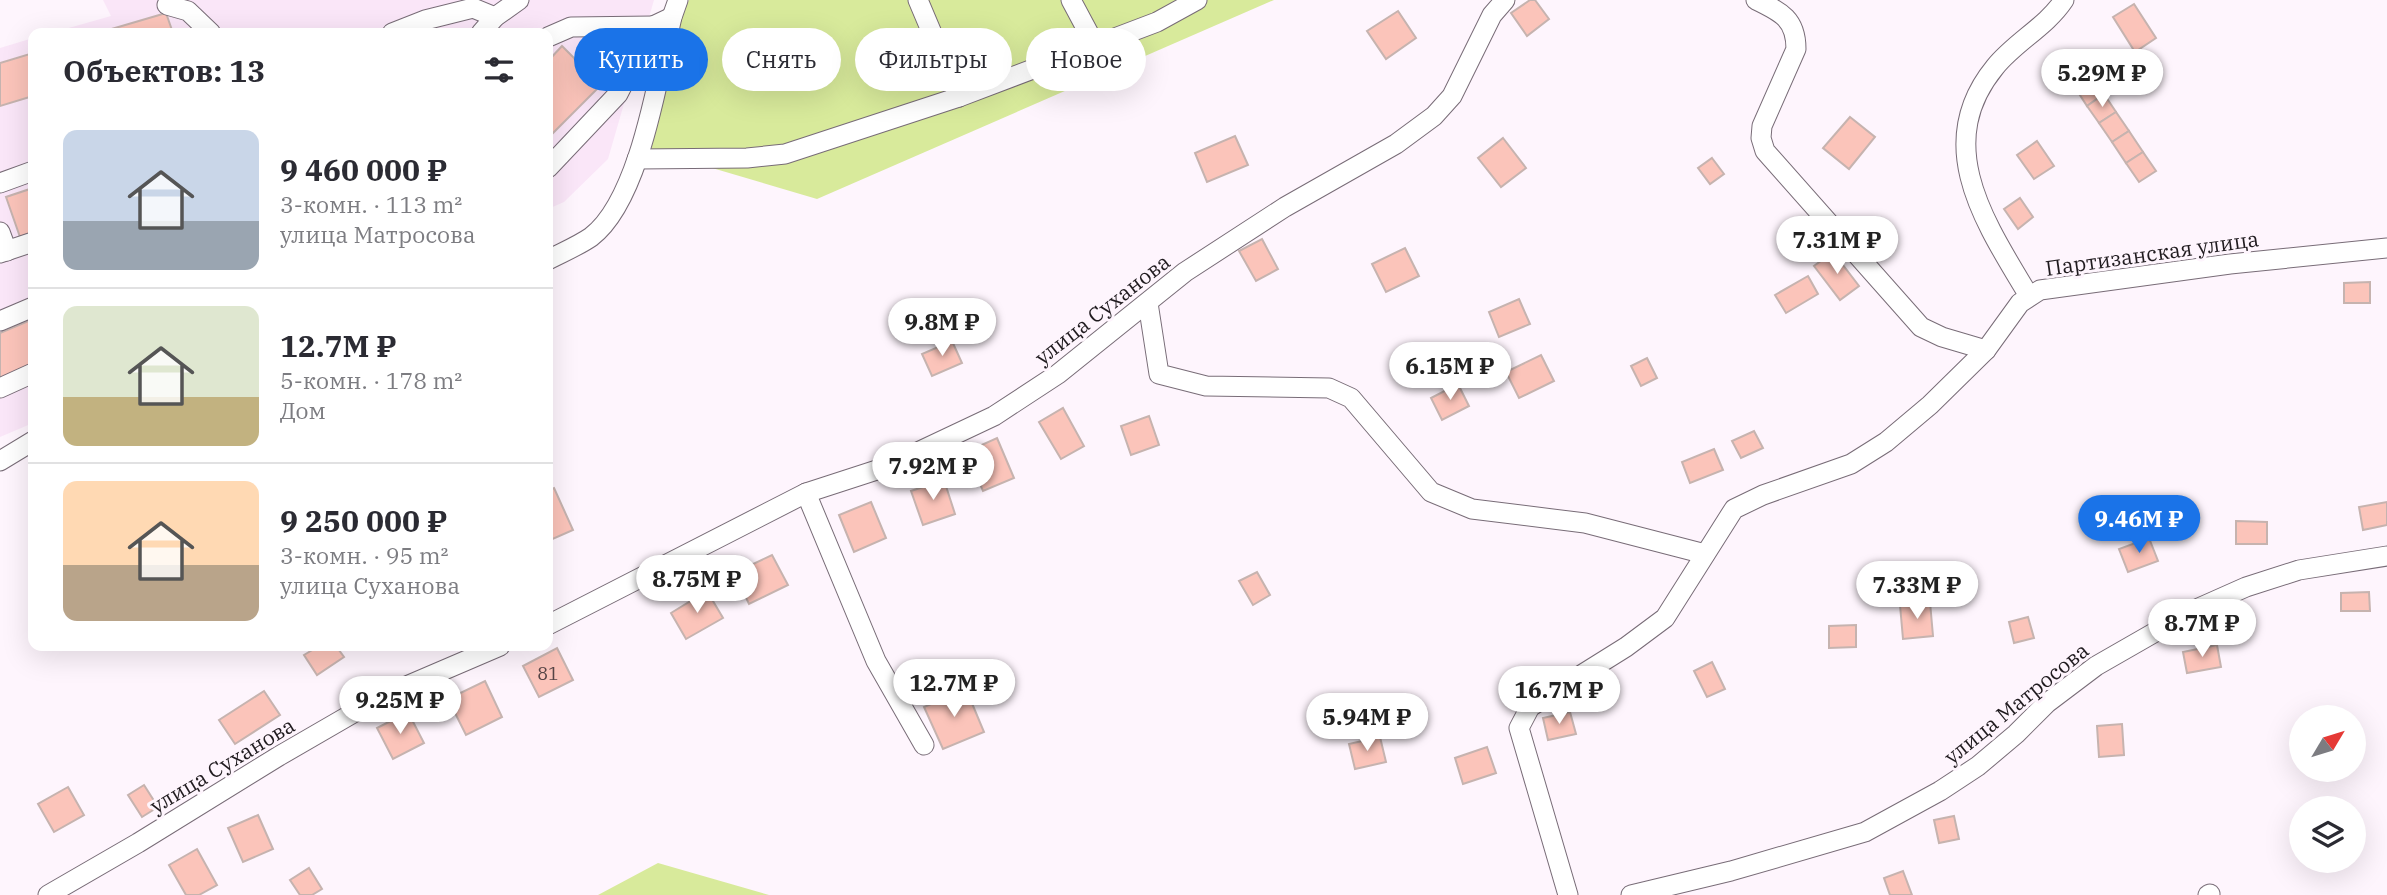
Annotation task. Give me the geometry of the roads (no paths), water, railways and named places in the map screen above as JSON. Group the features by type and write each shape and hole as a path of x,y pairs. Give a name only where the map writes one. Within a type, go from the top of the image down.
{"street":[{"path":"485,28 495,17 519,0"},
{"path":"918,0 959,97"},
{"path":"1071,0 1085,28"},
{"path":"1141,28 1197,0"},
{"name":"улица Суханова","path":"553,622 806,493 886,467 994,416 1058,374 1185,272 1286,207 1396,144 1434,116 1452,96 1492,15 1505,0"},
{"path":"1756,0 1777,10 1790,22 1796,35 1796,49 1762,126 1761,138 1765,151 1921,327 1942,337 1986,350"},
{"path":"2029,296 1977,202 1968,169 1964,139 1969,111 1979,89 1996,65 2056,12 2064,0"},
{"path":"167,5 188,10 206,28"},
{"path":"405,28 473,8 495,17"},
{"path":"553,162 618,94 653,26 675,8"},
{"path":"553,257 592,237 620,203 637,159 675,8"},
{"path":"553,35 571,27 653,26"},
{"path":"637,159 747,158 786,154 959,97 1026,71"},
{"path":"0,183 28,173"},
{"path":"0,232 3,252 28,244"},
{"name":"Партизанская улица","path":"1567,895 1520,728 1530,707 1626,648 1665,618 1734,509 1763,495 1851,464 1886,442 1930,405 1986,350 2020,303 2040,290 2387,248"},
{"path":"1148,303 1159,374 1206,386 1329,388 1351,398 1431,492 1472,509 1585,523 1705,554"},
{"path":"0,321 28,309"},
{"path":"0,388 28,375"},
{"path":"0,461 28,444"},
{"path":"806,493 876,661 924,745"},
{"name":"улица Матросова","path":"1631,895 1731,871 1865,832 1969,772 2017,734 2047,704 2096,666 2192,611 2246,587 2299,570 2387,556"},
{"name":"улица Суханова","path":"48,895 381,697 488,651"}]}
